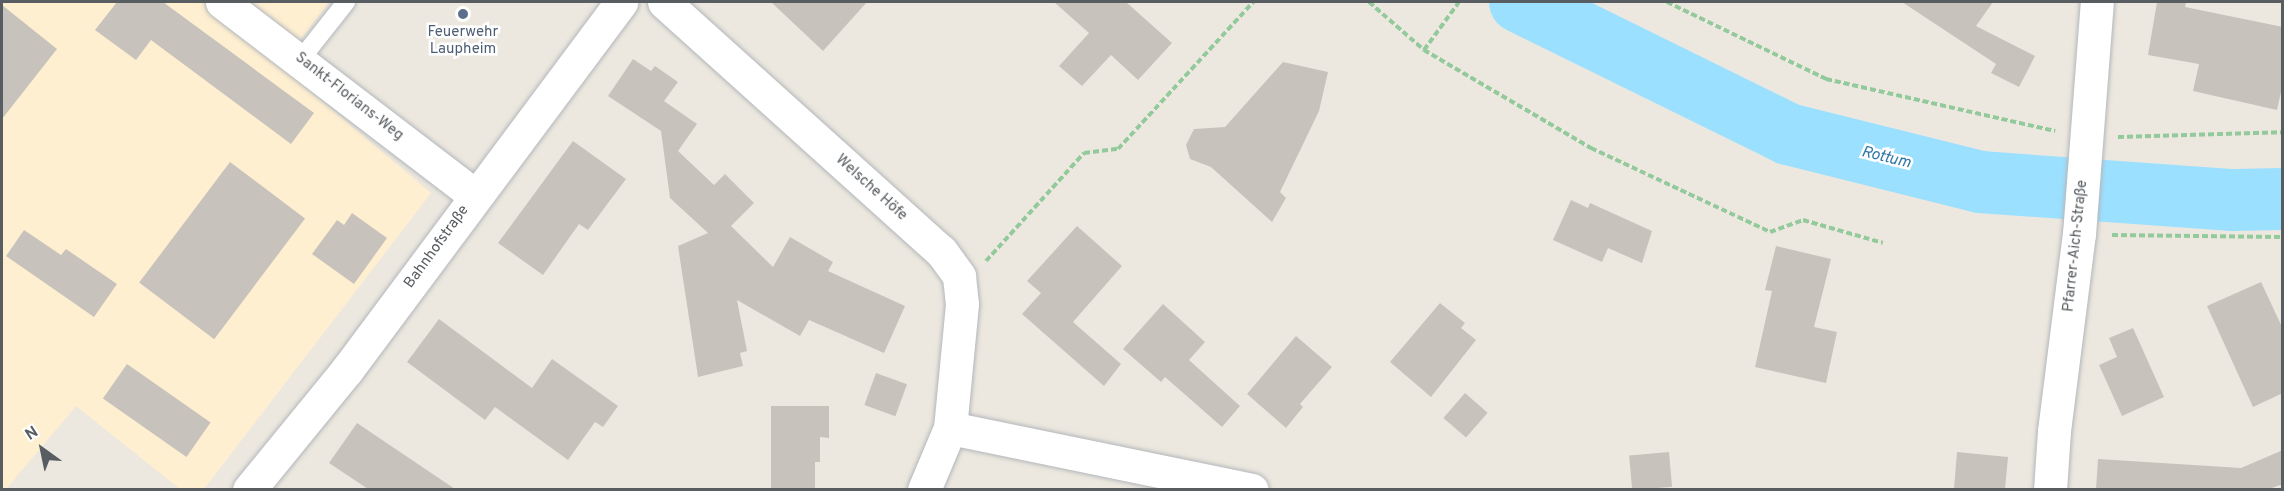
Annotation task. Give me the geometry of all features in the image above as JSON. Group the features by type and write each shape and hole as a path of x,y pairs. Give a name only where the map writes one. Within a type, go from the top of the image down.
{"street":[{"name":"Sankt-Florians-Weg","path":"222,2 301,59 474,195"},
{"name":"Bahnhofstraße","path":"249,489 347,370 474,195 621,2"},
{"name":"Welsche Höfe","path":"664,2 941,250 959,276 962,304 951,428 924,489"},
{"name":"Pfarrer-Aich-Straße","path":"2050,489 2054,431 2079,223 2097,2"},
{"path":"951,428 1252,489"}],"lane":[{"path":"301,59 346,2"}],"path":[{"path":"959,276 991,258 1084,153 1118,149 1254,2"},
{"path":"1368,2 1424,50 1591,148 1770,232 1803,220 1882,243"},
{"path":"1424,50 1459,2"},
{"path":"1667,2 1826,79 2085,144 2283,132"},
{"path":"2079,223 2283,237"}],"shaded area":[{"path":"2,2 329,2 280,66 431,193 204,489 180,489 76,406 6,489 2,489"}],"building":[{"path":"117,2 163,2 314,113 291,144 151,40 136,60 95,30"},
{"path":"771,2 867,2 823,51"},
{"path":"1054,2 1126,2 1172,43 1138,80 1111,55 1082,86 1059,66 1089,33"},
{"path":"1902,2 1993,2 1976,26 2035,56 2019,87 1991,73 1996,64"},
{"path":"2157,2 2186,2 2185,7 2283,27 2283,83 2277,110 2193,91 2199,64 2148,55"},
{"path":"2,5 57,49 2,119"},
{"path":"633,59 651,71 655,66 678,82 664,101 697,124 678,151 714,185 725,174 754,203 731,226 773,267 790,237 833,262 828,271 905,306 884,353 809,320 800,336 737,300 747,351 740,353 743,366 698,377 678,246 708,233 670,198 661,131 608,96"},
{"path":"1283,62 1328,72 1319,111 1280,192 1286,198 1272,222 1211,167 1190,159 1186,145 1194,129 1225,127"},
{"path":"573,141 626,179 588,230 579,224 543,275 498,243"},
{"path":"230,162 305,219 214,339 139,283"},
{"path":"1571,200 1588,208 1590,203 1652,231 1642,263 1608,248 1602,262 1553,240"},
{"path":"352,213 387,238 354,284 312,254 337,220 344,225"},
{"path":"1077,226 1122,266 1073,322 1121,364 1104,386 1022,314 1041,293 1027,281"},
{"path":"24,230 61,255 66,249 117,284 94,317 6,256"},
{"path":"1776,246 1831,259 1814,327 1837,332 1826,383 1755,367 1772,291 1765,290"},
{"path":"2261,282 2283,329 2283,393 2253,407 2207,306"},
{"path":"1440,303 1465,323 1461,328 1476,340 1431,397 1390,362"},
{"path":"1163,304 1205,342 1189,360 1240,406 1222,427 1165,377 1161,382 1123,349"},
{"path":"439,319 532,388 552,359 618,406 603,427 595,422 568,460 495,407 485,420 407,362"},
{"path":"2133,328 2164,397 2122,416 2099,365 2117,357 2109,338"},
{"path":"1296,336 1332,367 1300,404 1303,407 1286,428 1247,394"},
{"path":"127,364 211,423 186,457 103,398"},
{"path":"876,373 907,384 895,416 864,405"},
{"path":"1465,393 1488,413 1466,438 1443,418"},
{"path":"771,406 829,406 829,438 820,437 820,462 815,462 815,489 771,489"},
{"path":"357,423 455,489 368,489 329,463"},
{"path":"2283,450 2283,484 2269,489 2096,489 2098,459 2241,468"},
{"path":"1669,452 1672,487 1632,490 1629,455"},
{"path":"1957,452 2008,457 2005,489 1954,489"}],"waterway":[{"name":"Rottum","path":"1520,2 1788,134 1980,182 2233,200 2282,199"}],"place":[{"name":"Feuerwehr Laupheim","path":"463,14"}]}
